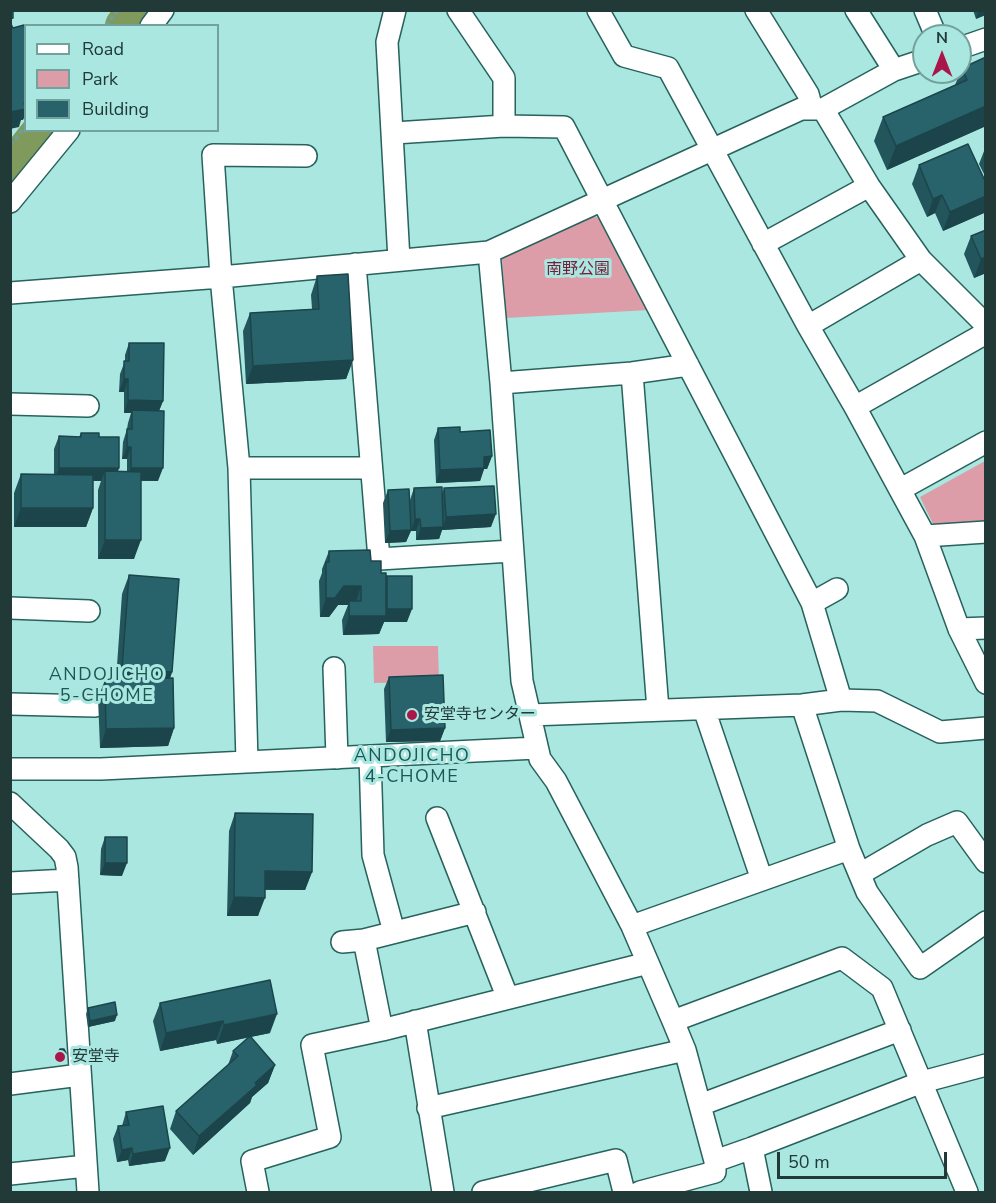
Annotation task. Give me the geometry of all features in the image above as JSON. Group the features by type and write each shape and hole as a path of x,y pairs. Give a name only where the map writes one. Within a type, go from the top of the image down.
{"street":[{"path":"152,24 163,10"},
{"path":"395,10 387,42 394,133 399,260"},
{"path":"458,10 504,78 504,126"},
{"path":"598,10 624,56 668,68 808,326 901,489 925,536 959,629 986,683"},
{"path":"756,10 817,109 921,260 986,325"},
{"path":"856,10 894,70"},
{"path":"925,10 931,24"},
{"path":"10,293 221,277 489,252 801,109 817,109 894,70 912,64"},
{"path":"394,133 504,126 564,127 812,603 841,700"},
{"path":"10,202 67,132"},
{"path":"247,762 240,468 221,277 213,155 306,156"},
{"path":"763,244 869,186"},
{"path":"489,252 501,383 522,681 537,748 540,759 556,781 632,926 673,1021 685,1050 716,1175"},
{"path":"808,326 921,260"},
{"path":"355,264 379,559 512,551"},
{"path":"855,407 986,333"},
{"path":"501,383 632,373 688,365"},
{"path":"632,373 658,710"},
{"path":"10,404 88,406"},
{"path":"901,489 986,442"},
{"path":"240,468 371,468"},
{"path":"925,536 986,532"},
{"path":"812,603 837,589"},
{"path":"10,608 89,611"},
{"path":"959,629 986,628"},
{"path":"334,668 336,758"},
{"path":"530,715 802,705 841,700 877,701 940,732 986,728"},
{"path":"10,704 95,706"},
{"path":"802,705 849,849 867,892 920,968 986,922"},
{"path":"704,709 762,880"},
{"path":"10,770 101,769 537,748"},
{"path":"370,756 373,855 394,932"},
{"path":"10,803 65,857 88,1192"},
{"path":"437,818 507,996"},
{"path":"860,874 927,835 957,822 986,862"},
{"path":"632,926 849,849"},
{"path":"10,883 68,880"},
{"path":"342,942 364,940 475,912"},
{"path":"364,940 382,1030"},
{"path":"673,1021 843,958 882,988 967,1192"},
{"path":"258,1192 252,1161 330,1137 312,1045 382,1030 507,996 648,963"},
{"path":"415,1021 443,1192"},
{"path":"700,1105 900,1030"},
{"path":"428,1108 685,1050"},
{"path":"640,1192 716,1175 752,1148 922,1082 986,1065"},
{"path":"10,1084 80,1075"},
{"path":"752,1148 761,1192"},
{"path":"483,1192 616,1160 624,1192"},
{"path":"10,1174 86,1166"}],"path":[{"path":"108,24 118,10"},
{"path":"10,145 24,128"}],"green space":[{"name":"南野公園","path":"593,216 601,219 649,310 506,318 502,259 504,255"},
{"path":"985,461 985,525 935,528 920,497"},
{"path":"373,646 438,646 439,682 374,683"}],"building":[{"path":"10,10 13,10 13,18 10,19"},
{"path":"10,24 13,28 24,25 24,109 10,112"},
{"path":"986,57 986,106 896,146 883,117 958,84 972,84 972,63"},
{"path":"968,144 986,183 986,196 950,212 942,195 933,199 919,165"},
{"path":"986,230 986,257 981,259 971,236"},
{"path":"348,274 353,360 253,366 250,313 319,309 317,276"},
{"path":"129,343 164,343 163,401 128,400 128,379 124,379 124,361 129,361"},
{"path":"132,410 164,411 163,468 131,468 131,447 127,447 127,429 132,429"},
{"path":"460,427 460,432 490,430 492,456 484,457 484,468 440,470 438,428"},
{"path":"81,433 99,433 99,437 119,437 119,468 59,468 59,436 81,437"},
{"path":"105,471 141,472 141,540 105,540"},
{"path":"21,474 93,475 93,508 21,508"},
{"path":"494,486 496,514 446,517 444,488"},
{"path":"442,487 443,527 421,528 420,519 415,519 414,488"},
{"path":"409,489 411,530 390,531 388,490"},
{"path":"370,550 371,561 381,561 381,573 386,573 386,616 349,616 349,601 361,601 361,586 344,586 335,598 326,598 326,562 329,562 329,551"},
{"path":"129,575 179,579 172,672 122,668"},
{"path":"387,576 412,576 412,609 387,609"},
{"name":"安堂寺センター","path":"443,675 445,728 391,730 389,677"},
{"path":"173,678 174,728 106,729 105,680"},
{"path":"235,813 313,814 312,872 265,871 265,898 234,897"},
{"path":"105,837 127,837 127,863 105,863"},
{"path":"270,980 277,1014 224,1025 223,1021 166,1033 160,1003"},
{"path":"115,1002 117,1015 90,1021 88,1008"},
{"path":"250,1036 275,1065 255,1083 257,1085 199,1136 176,1111 238,1056 233,1051"},
{"path":"60,1049 64,1049 65,1056 58,1053"},
{"path":"163,1106 170,1148 133,1154 132,1148 122,1150 118,1126 129,1125 126,1112"}],"waterway":[{"path":"126,24 137,10"},
{"path":"10,172 41,132"}],"place":[{"name":"安堂寺センター","path":"412,715"},
{"name":"安堂寺","path":"60,1057"}],"district":[{"name":"ANDOJICHO 5-CHOME","path":"107,686"},
{"name":"ANDOJICHO 4-CHOME","path":"412,768"}]}
